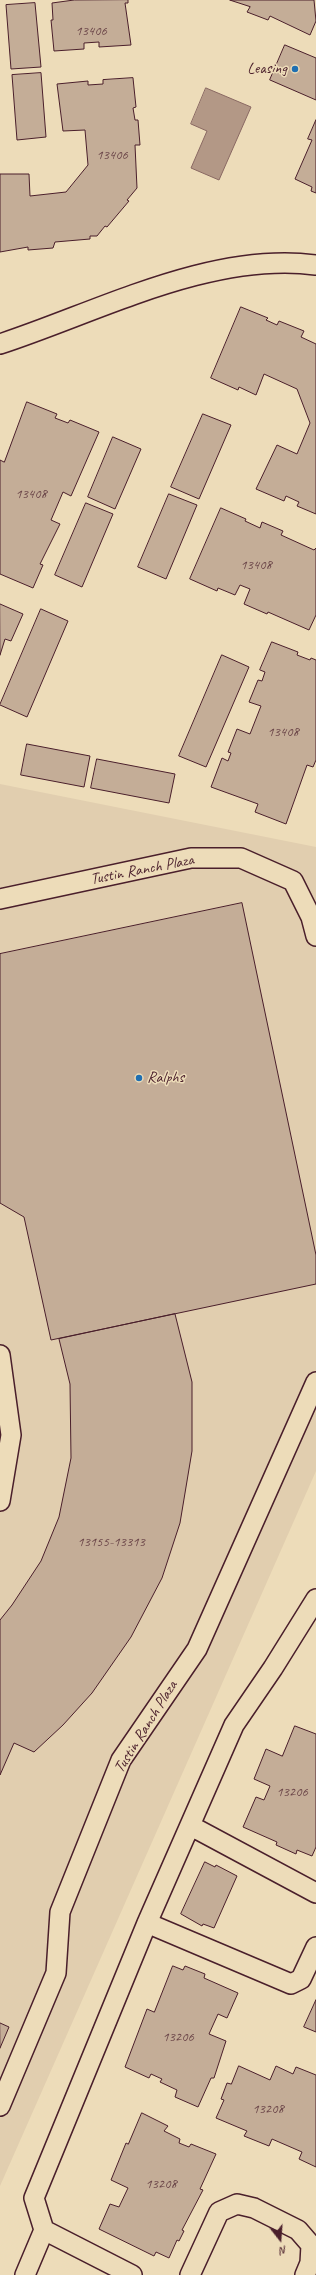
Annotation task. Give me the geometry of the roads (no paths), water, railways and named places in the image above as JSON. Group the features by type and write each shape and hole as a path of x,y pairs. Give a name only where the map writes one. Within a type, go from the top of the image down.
{"lane":[{"path":"0,344 53,327 124,298 200,274 256,265 301,263 316,265"},
{"name":"Tustin Ranch Plaza","path":"0,899 191,858 241,858 292,881 311,917 316,936"},
{"path":"0,1356 11,1435 0,1501"},
{"name":"Tustin Ranch Plaza","path":"0,2106 56,1973 60,1912 121,1760 197,1649 316,1382"},
{"path":"25,2275 44,2230 34,2198 147,1923 191,1826 234,1725 273,1668 316,1599"},
{"path":"191,1826 316,1893"},
{"path":"147,1923 291,1984 302,1979 316,1947"},
{"path":"190,2275 219,2212 237,2204 254,2208 298,2230 311,2245 310,2263 305,2275"},
{"path":"44,2230 132,2275"}],"place":[{"name":"Leasing","path":"295,69"},
{"name":"Ralphs","path":"139,1078"}]}
